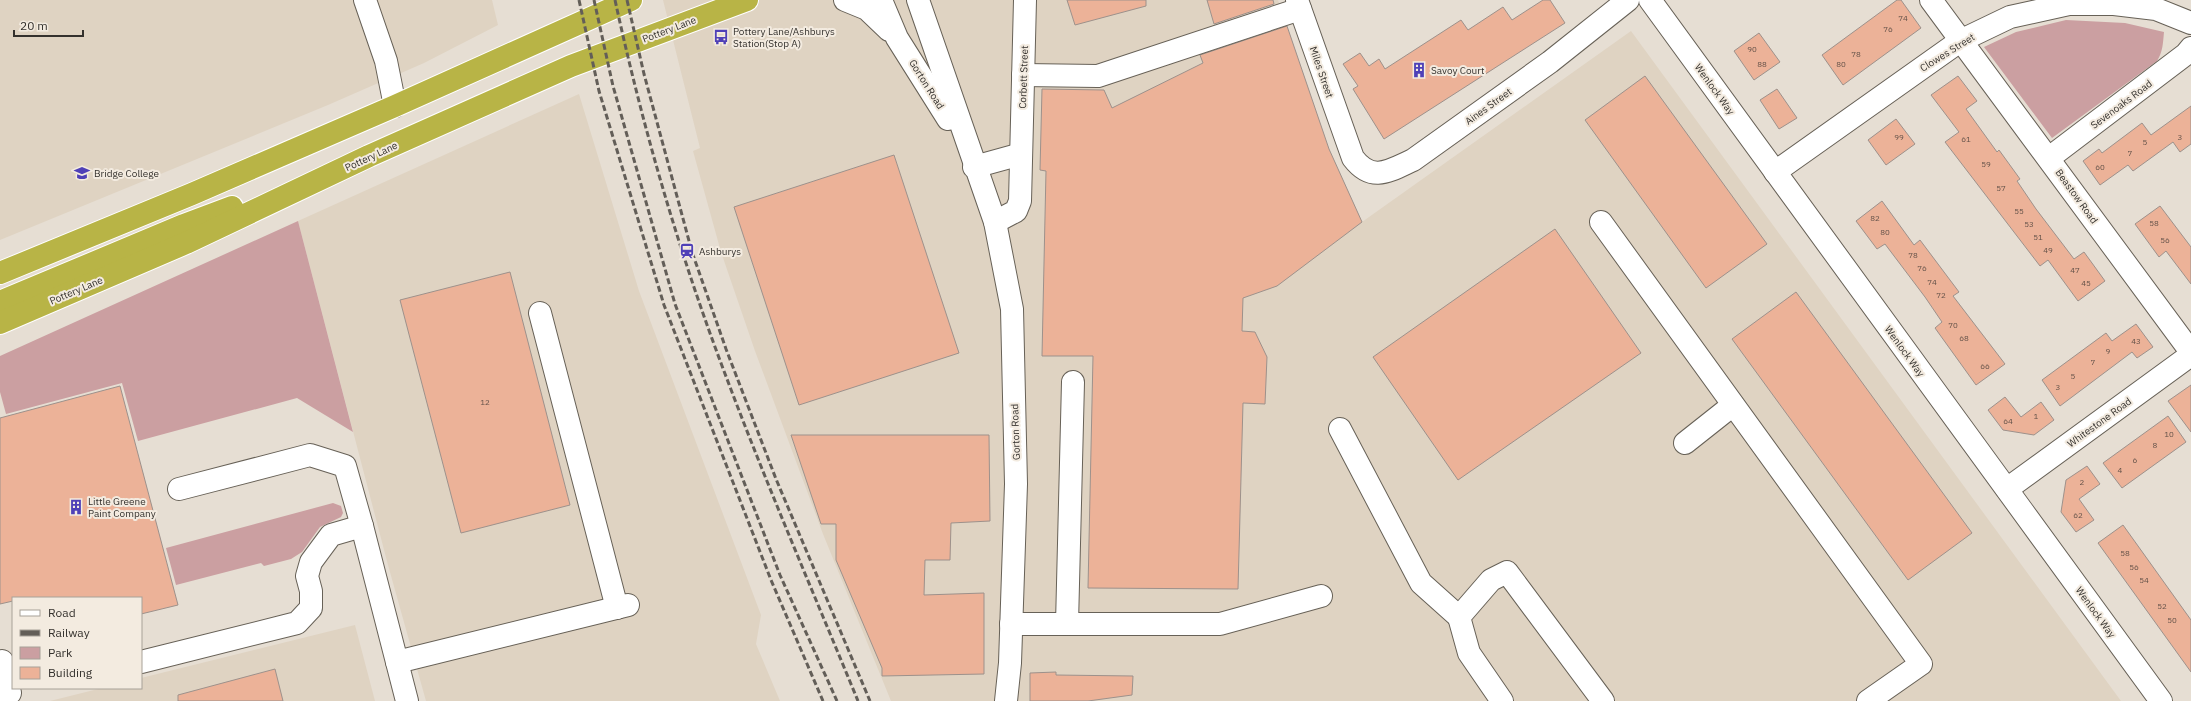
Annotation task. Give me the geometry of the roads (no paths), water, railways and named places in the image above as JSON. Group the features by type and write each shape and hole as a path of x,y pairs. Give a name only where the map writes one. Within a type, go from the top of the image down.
{"highway":[{"path":"0,273 192,194 395,106 631,0"},
{"name":"Pottery Lane","path":"0,324 186,243 369,156 571,66 747,0"},
{"path":"0,302 184,225 369,156"}],"street":[{"path":"365,0 386,61 395,106"},
{"path":"845,0 867,9 898,38"},
{"name":"Gorton Road","path":"881,0 898,38 932,90 974,167"},
{"name":"Gorton Road","path":"918,0 974,167 995,222 1012,309 1016,484 1011,624 1006,701"},
{"name":"Corbett Street","path":"995,222 1016,211 1020,201 1025,0"},
{"name":"Aines Street","path":"1347,144 1357,163 1362,168 1377,174 1388,172 1413,160 1550,62 1628,0"},
{"name":"Wenlock Way","path":"1650,0 2161,701"},
{"name":"Beastow Road","path":"1931,0 1960,41 2049,158 2191,354"},
{"name":"Clowes Street","path":"1775,172 1960,41 2010,17 2069,4 2114,4 2156,9 2191,23"},
{"path":"1023,75 1098,76 1299,5"},
{"name":"Miles Street","path":"1299,5 1347,144"},
{"name":"Sevenoaks Road","path":"2049,158 2152,80 2191,48"},
{"path":"974,167 1021,154"},
{"path":"1601,222 1921,664 1868,701"},
{"path":"397,662 622,606 540,313"},
{"name":"Whitestone Road","path":"2007,489 2191,354"},
{"path":"1067,624 1073,382"},
{"path":"1685,443 1733,405"},
{"path":"1340,429 1421,583 1459,617 1469,653 1502,701"},
{"path":"179,489 310,455 345,466 407,701"},
{"path":"142,662 297,623 311,608 311,591 307,576 311,562 331,535 362,526"},
{"path":"1459,617 1491,580 1507,572 1602,701"},
{"path":"1011,624 1220,624 1321,596"},
{"path":"0,696 10,693 2,661"}],"railway":[{"path":"579,0 599,91 664,305 771,580 823,701"},
{"path":"594,0 613,86 675,304 780,575 837,701"},
{"path":"615,0 650,144 678,239 710,333 791,541 858,701"},
{"path":"627,0 644,74 692,252 726,349 776,479 870,701"}],"place":[{"name":"Pottery Lane/Ashburys Station(Stop A)","path":"721,37"},
{"name":"Savoy Court","path":"1419,70"},
{"name":"Bridge College","path":"82,173"},
{"name":"Ashburys","path":"687,251"},
{"name":"Little Greene Paint Company","path":"76,507"}]}
